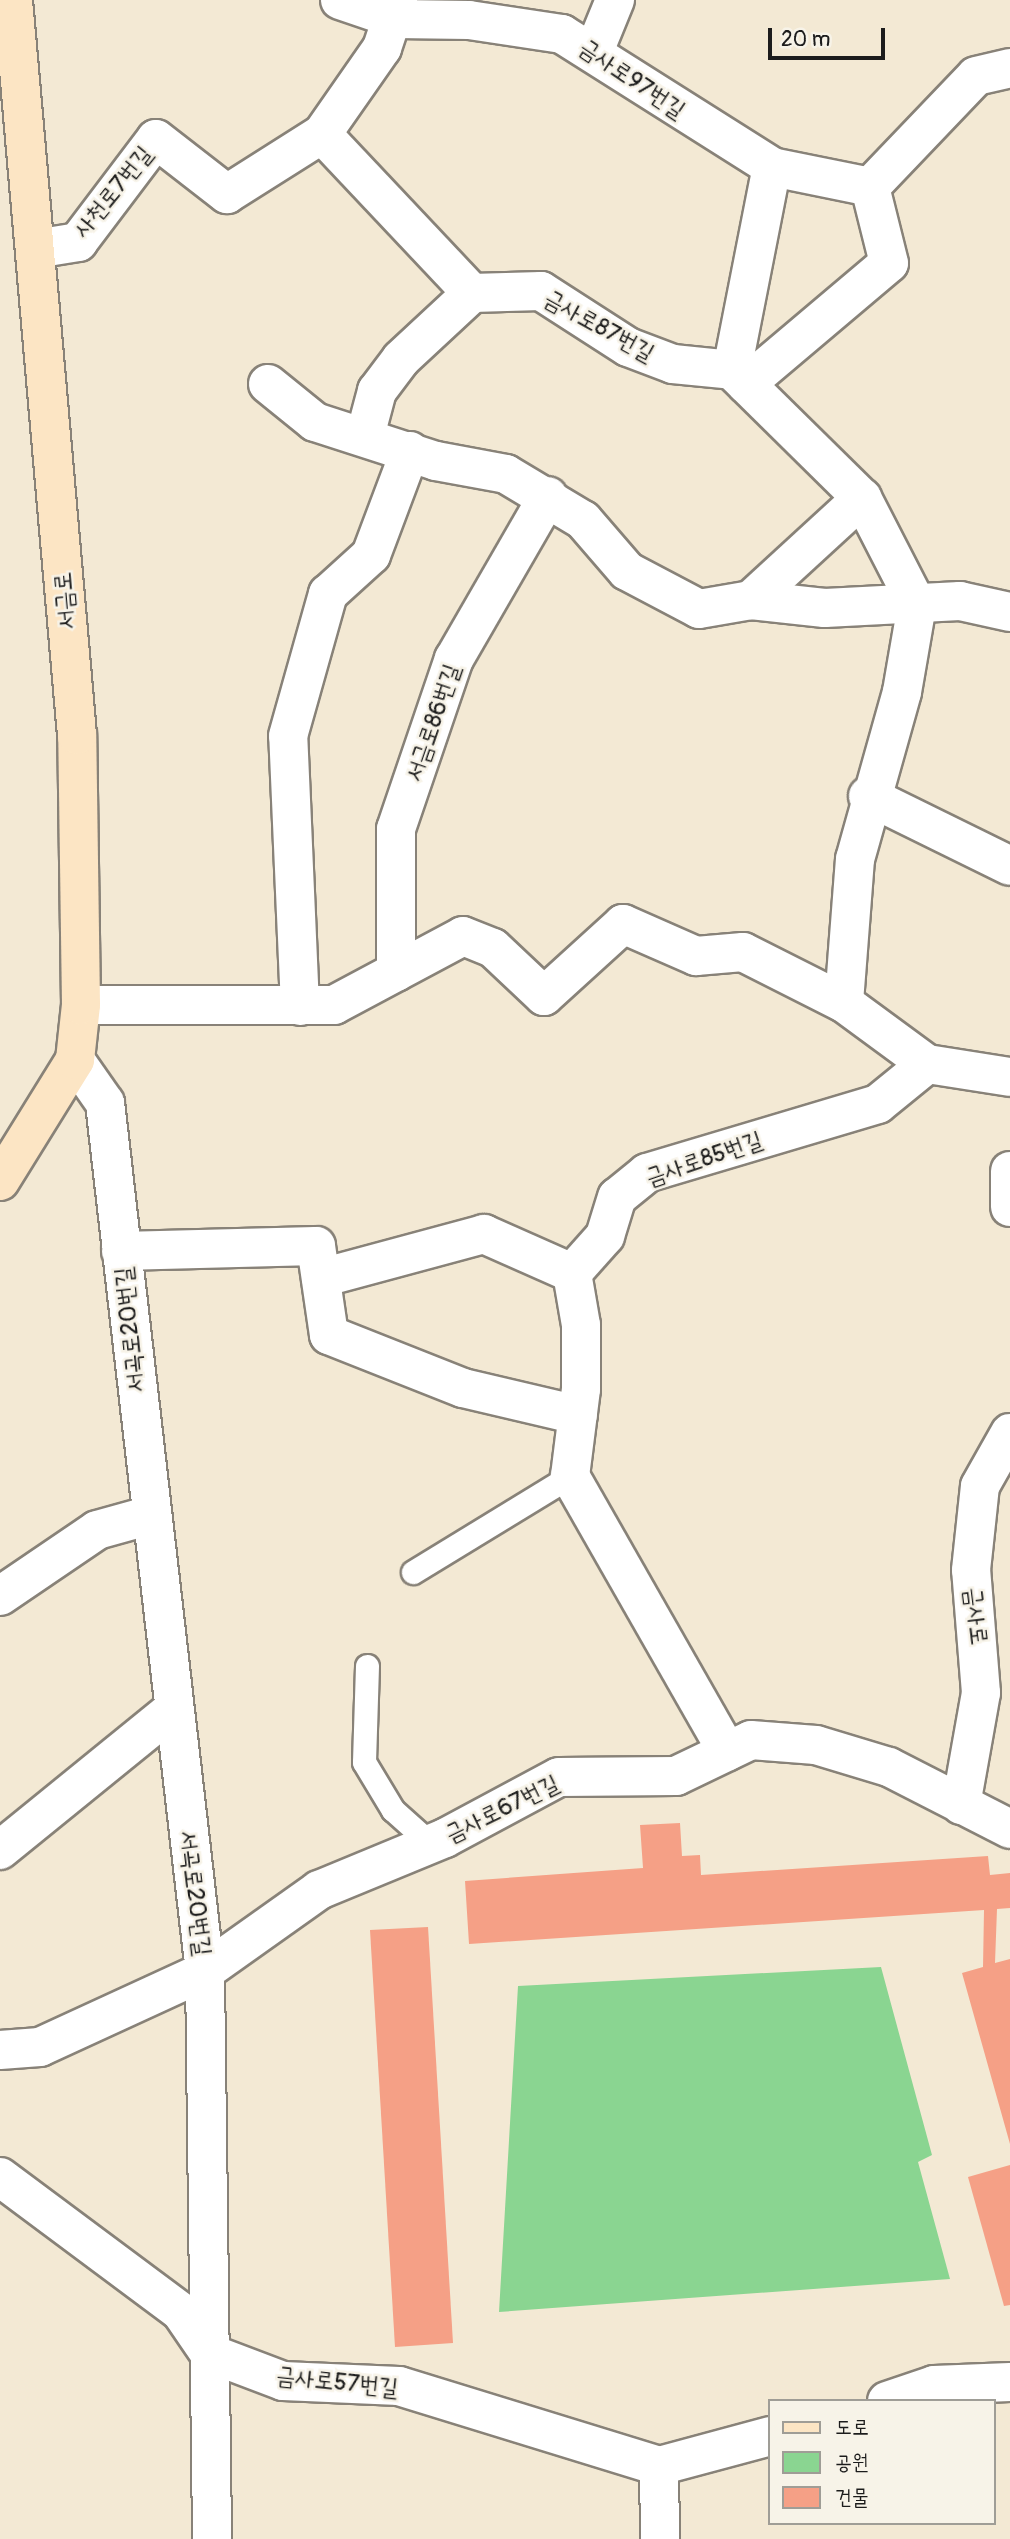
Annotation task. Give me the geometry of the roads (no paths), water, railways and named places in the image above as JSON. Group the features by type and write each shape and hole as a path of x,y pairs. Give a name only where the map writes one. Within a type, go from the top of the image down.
{"street":[{"name":"서금로","path":"0,1181 75,1060 81,1005 77,735 13,0"},
{"name":"금사로97번길","path":"340,0 562,34 595,50 772,167 870,187"},
{"path":"595,50 615,0"},
{"name":"사천로7번길","path":"35,249 78,242 156,139 227,194 322,134 397,10"},
{"path":"739,377 889,263 870,187 976,76 1010,68"},
{"path":"322,134 472,293 401,359 377,391 365,436"},
{"path":"739,377 772,167"},
{"name":"금사로87번길","path":"472,293 541,291 628,347 673,364 739,377"},
{"path":"739,377 862,498 916,605 902,692 868,796 855,859 844,1003"},
{"path":"268,384 314,422 410,451 506,474 548,496 583,520 627,571 699,609 751,600 825,608 960,601 1010,612"},
{"path":"300,1006 288,736 328,594 371,555 410,451"},
{"name":"서금로86번길","path":"396,972 396,829 454,659 548,496"},
{"path":"751,600 862,498"},
{"path":"868,796 1010,866"},
{"path":"81,1005 334,1005 463,936 493,948 544,996 622,924 696,956 743,952 844,1003 927,1064 1010,1077"},
{"name":"서곡로20번길","path":"75,1060 105,1102 171,1711 205,1971 212,2539"},
{"name":"금사로85번길","path":"572,1273 605,1236 617,1197 647,1173 878,1104 927,1064"},
{"path":"1010,1171 1010,1207"},
{"name":"서곡로20번길","path":"121,1251 319,1262 484,1234 572,1273"},
{"path":"319,1262 329,1335 463,1388 578,1415"},
{"path":"572,1273 581,1325 578,1415 570,1476 727,1751"},
{"name":"금사로","path":"961,1805 981,1693 971,1570 980,1486 1010,1433"},
{"path":"0,1596 97,1530 151,1515"},
{"path":"0,1850 171,1711"},
{"name":"금사로67번길","path":"0,2050 40,2047 205,1971 319,1890 431,1844 559,1777 676,1776 751,1740 816,1745 889,1767 1010,1829"},
{"path":"0,2177 181,2312 209,2353"},
{"name":"금사로57번길","path":"209,2353 283,2381 398,2386 659,2466"},
{"path":"893,2399 934,2385 1010,2382"},
{"path":"660,2539 659,2466 768,2437"}],"lane":[{"path":"413,1572 570,1476"},
{"name":"금사로67번길","path":"367,1667 364,1762 393,1810 431,1844"}]}
